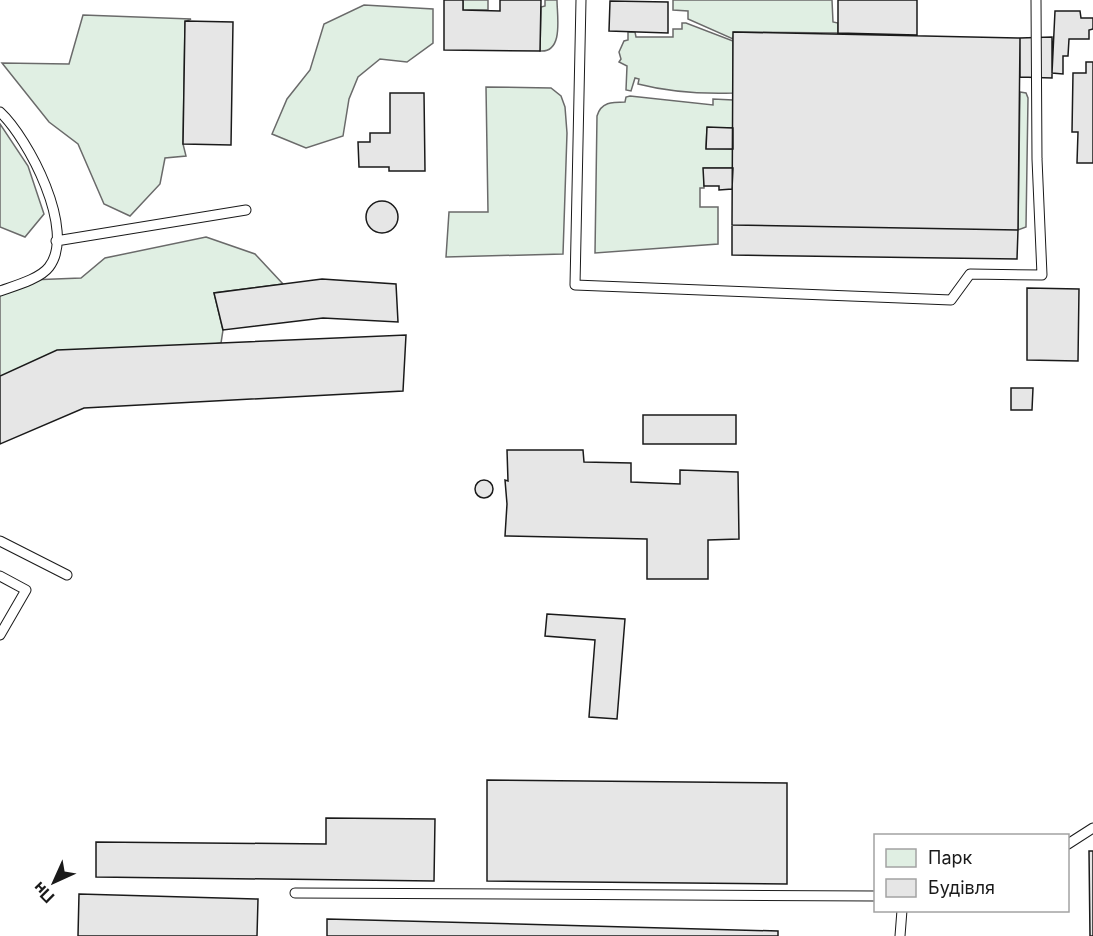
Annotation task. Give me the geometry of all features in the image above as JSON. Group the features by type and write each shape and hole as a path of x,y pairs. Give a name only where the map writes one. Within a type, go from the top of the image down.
{"lane":[{"path":"581,0 575,285 951,300 970,274 1042,275 1037,159 1036,0"},
{"path":"0,112 34,158 46,183 55,218 57,248 49,267 29,280 0,291"},
{"path":"56,241 246,210"},
{"path":"0,541 67,575"},
{"path":"0,576 26,590 0,635"},
{"path":"1069,843 1093,828"},
{"path":"295,893 874,896"},
{"path":"900,936 902,912"}],"green space":[{"path":"463,0 488,0 488,10 463,10"},
{"path":"545,0 557,0 558,32 553,46 548,50 540,51 541,7 545,6"},
{"path":"673,0 832,0 833,22 838,23 838,33 734,32 733,39 688,19 688,11 673,10"},
{"path":"364,5 433,9 433,43 407,62 380,59 358,77 349,99 343,136 306,148 272,134 287,99 310,70 324,24"},
{"path":"83,15 191,19 185,22 183,144 186,156 165,158 160,184 130,216 104,204 78,144 49,122 2,63 69,64"},
{"path":"682,23 733,41 733,93 697,93 661,89 638,84 639,79 635,78 631,91 626,90 627,66 619,62 621,59 619,52 624,41 628,40 628,32 635,32 636,37 673,37 673,29 682,29"},
{"path":"486,87 551,88 561,96 565,107 567,133 563,254 446,257 449,212 488,212"},
{"path":"1020,92 1026,93 1028,98 1026,227 1018,230"},
{"path":"626,97 713,105 713,99 733,100 733,128 707,128 706,148 733,149 733,168 704,168 704,188 700,188 700,207 718,207 718,244 595,253 597,116 604,105 625,102"},
{"path":"0,124 28,166 44,214 25,237 0,227"},
{"path":"206,237 255,254 283,284 214,293 223,330 221,343 0,376 0,291 29,280 81,278 105,258"}],"building":[{"path":"444,0 463,0 463,10 500,11 500,0 541,0 540,51 444,50"},
{"path":"838,0 917,0 917,35 838,33"},
{"path":"610,1 668,2 668,33 609,31"},
{"path":"1055,11 1080,11 1081,18 1093,18 1093,29 1089,30 1089,39 1069,39 1068,56 1063,56 1063,74 1052,73"},
{"path":"185,21 233,22 231,145 183,144"},
{"path":"733,32 1020,38 1018,230 732,225"},
{"path":"1052,37 1052,78 1020,77 1020,38"},
{"path":"1086,62 1093,62 1093,163 1077,163 1078,132 1072,132 1073,73 1086,73"},
{"path":"390,93 424,93 425,171 389,171 389,167 359,167 358,142 370,142 370,133 390,133"},
{"path":"707,127 733,128 733,149 706,149"},
{"path":"703,168 733,168 732,189 719,190 719,186 704,186"},
{"path":"382,201 393,206 398,217 393,228 382,233 371,228 366,217 371,206"},
{"path":"732,225 1018,230 1017,259 732,255"},
{"path":"322,279 396,284 398,322 323,318 223,330 214,293"},
{"path":"1027,288 1079,289 1078,361 1027,360"},
{"path":"406,335 403,391 84,408 0,444 0,376 57,350"},
{"path":"1011,388 1033,388 1032,410 1011,410"},
{"path":"643,415 736,415 736,444 643,444"},
{"path":"507,450 583,450 584,462 631,463 631,482 680,484 680,470 738,472 739,539 708,540 708,579 647,579 647,539 505,536"},
{"path":"480,480 488,480 493,485 491,496 480,498 475,493 475,485"},
{"path":"547,614 625,619 617,719 589,717 595,640 545,636"},
{"path":"487,780 787,783 787,884 487,881"},
{"path":"326,818 435,819 434,881 96,877 96,842 326,844"},
{"path":"1089,851 1093,851 1093,936 1090,936"},
{"path":"79,894 258,899 257,936 78,936"},
{"path":"327,919 778,931 778,936 327,936"}]}
